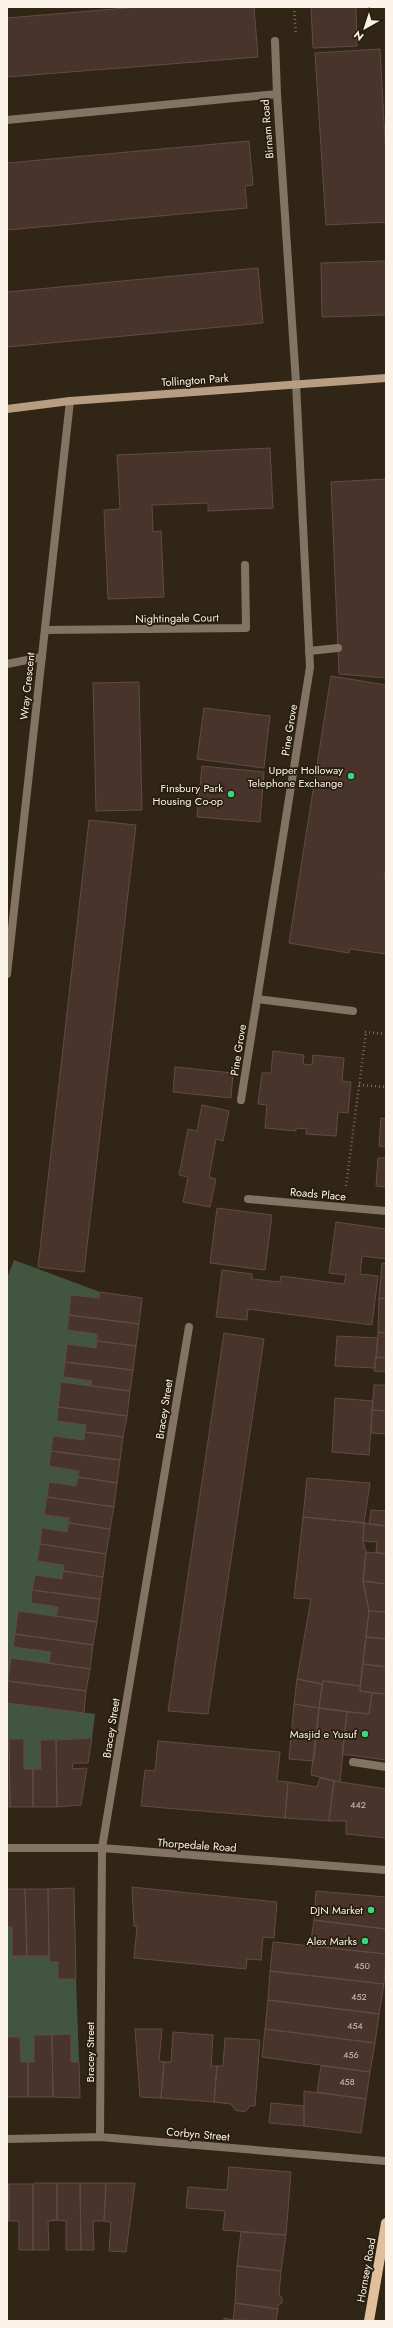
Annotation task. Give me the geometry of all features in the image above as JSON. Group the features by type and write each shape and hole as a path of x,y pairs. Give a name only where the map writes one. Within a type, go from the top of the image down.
{"main road":[{"name":"Hornsey Road","path":"369,2321 386,2223"}],"street":[{"path":"275,41 277,94"},
{"name":"Birnam Road","path":"7,120 277,94 296,383"},
{"name":"Tollington Park","path":"7,409 70,401 296,383 386,378"},
{"name":"Pine Grove","path":"241,1100 310,666 296,383"},
{"name":"Wray Crescent","path":"7,974 70,401"},
{"name":"Nightingale Court","path":"45,630 246,628 245,565"},
{"path":"309,651 338,648"},
{"path":"7,664 42,657"},
{"path":"257,999 353,1011"},
{"name":"Roads Place","path":"248,1199 386,1211"},
{"name":"Bracey Street","path":"100,2137 102,1848 189,1327"},
{"path":"353,1762 386,1767"},
{"name":"Thorpedale Road","path":"7,1848 102,1848 386,1870"},
{"name":"Corbyn Street","path":"7,2139 100,2137 386,2161"}],"path":[{"path":"342,1207 348,1179 366,1032"},
{"path":"359,1085 386,1087"}],"green space":[{"path":"14,1260 100,1292 99,1298 71,1295 67,1330 97,1334 96,1348 67,1344 92,1381 91,1386 61,1382 57,1421 86,1425 84,1440 53,1436 49,1466 79,1471 76,1486 49,1482 44,1514 69,1518 67,1532 42,1528 37,1561 64,1565 62,1579 35,1575 31,1602 58,1607 56,1616 18,1611 15,1634 51,1652 49,1663 11,1659 7,1686 7,1278"},
{"path":"7,1703 95,1714 92,1738 41,1740 41,1769 24,1769 24,1739 7,1739"},
{"path":"7,1927 12,1927 13,1956 49,1956 58,1962 58,1979 76,1979 79,2062 71,2062 71,2035 34,2062 21,2062 20,2037 7,2037"}],"building":[{"path":"138,7 254,7 258,57 7,77 7,18"},
{"path":"311,7 356,7 357,46 313,48"},
{"path":"380,49 386,158 386,222 326,225 315,53"},
{"path":"249,141 253,185 245,186 247,208 7,230 7,163"},
{"path":"386,261 386,315 322,317 321,263"},
{"path":"258,268 263,323 7,347 7,292"},
{"path":"270,448 273,508 208,511 208,503 152,505 153,532 161,531 164,597 108,599 104,510 120,509 117,455"},
{"path":"386,479 386,678 339,674 331,482"},
{"name":"Upper Holloway Telephone Exchange","path":"331,676 386,685 386,867 384,880 386,880 386,954 350,949 349,953 289,943"},
{"path":"139,682 142,810 96,811 93,683"},
{"path":"204,708 270,716 264,768 197,759"},
{"name":"Finsbury Park Housing Co-op","path":"202,766 264,772 260,822 197,817"},
{"path":"89,820 136,825 84,1272 38,1267"},
{"path":"273,1051 304,1055 303,1064 312,1065 313,1055 344,1058 342,1081 351,1082 348,1113 338,1112 336,1136 306,1134 307,1129 296,1128 296,1131 265,1128 267,1105 258,1104 262,1073 271,1073"},
{"path":"175,1067 233,1073 231,1098 173,1092"},
{"path":"202,1105 229,1111 223,1141 216,1139 209,1177 216,1179 210,1207 183,1202 188,1177 179,1175 188,1129 197,1131"},
{"path":"381,1118 386,1119 386,1147 379,1146"},
{"path":"378,1158 386,1158 386,1187 376,1186"},
{"path":"217,1208 272,1215 265,1270 210,1263"},
{"path":"336,1222 386,1229 386,1259 362,1256 360,1274 378,1276 372,1325 248,1309 247,1320 216,1317 222,1270 252,1274 252,1279 280,1282 281,1276 344,1284 346,1275 329,1273"},
{"path":"382,1263 386,1263 386,1299 379,1298"},
{"path":"100,1292 142,1298 139,1324 69,1315 71,1295 99,1298"},
{"path":"379,1298 386,1299 386,1333 378,1332"},
{"path":"69,1315 139,1324 136,1346 97,1341 97,1334 67,1330"},
{"path":"378,1332 386,1333 386,1358 376,1357"},
{"path":"224,1333 264,1339 208,1714 168,1711"},
{"path":"337,1336 378,1338 375,1368 335,1366"},
{"path":"97,1341 136,1346 133,1370 65,1362 67,1344 96,1348"},
{"path":"376,1357 386,1358 386,1372 374,1371"},
{"path":"65,1362 133,1370 130,1391 91,1386 92,1381 63,1377"},
{"path":"61,1382 130,1391 127,1416 58,1407"},
{"path":"374,1385 386,1385 386,1411 372,1410"},
{"path":"335,1398 373,1401 369,1455 332,1452"},
{"path":"58,1407 127,1416 123,1437 85,1432 86,1425 57,1421"},
{"path":"372,1410 386,1411 386,1434 371,1433"},
{"path":"85,1432 123,1437 120,1460 51,1451 53,1436 84,1440"},
{"path":"51,1451 120,1460 117,1483 78,1477 79,1471 49,1466"},
{"path":"78,1477 117,1483 114,1507 47,1497 49,1482 76,1486"},
{"path":"307,1478 370,1483 364,1523 303,1517"},
{"path":"47,1497 114,1507 110,1529 69,1523 69,1518 44,1515"},
{"path":"371,1510 386,1511 386,1526 369,1524"},
{"path":"303,1517 364,1523 363,1541 366,1552 363,1581 369,1611 360,1686 323,1681 322,1684 297,1679 311,1599 294,1598"},
{"path":"69,1523 110,1529 106,1554 40,1544 42,1528 67,1532"},
{"path":"364,1523 386,1526 386,1554 376,1552 377,1542 363,1541"},
{"path":"40,1544 106,1554 103,1577 63,1571 64,1565 37,1561"},
{"path":"366,1552 386,1554 386,1584 363,1581"},
{"path":"63,1571 103,1577 100,1599 32,1590 35,1575 62,1579"},
{"path":"363,1581 386,1584 386,1612 369,1611"},
{"path":"32,1590 100,1599 97,1622 56,1616 58,1607 31,1603"},
{"path":"18,1611 97,1622 93,1645 15,1634"},
{"path":"369,1611 386,1612 386,1639 366,1637"},
{"path":"15,1634 93,1645 90,1669 49,1663 51,1652 13,1647"},
{"path":"366,1637 386,1639 386,1667 363,1664"},
{"path":"11,1658 90,1669 86,1691 8,1681"},
{"path":"363,1664 386,1667 386,1694 360,1691"},
{"path":"297,1679 322,1684 319,1708 294,1704"},
{"path":"8,1681 86,1691 84,1713 7,1703"},
{"path":"323,1681 360,1686 360,1691 372,1693 369,1714 319,1708"},
{"name":"Masjid e Yusuf","path":"372,1693 386,1694 386,1760 342,1754 347,1712 369,1714"},
{"path":"294,1704 319,1708 314,1761 289,1759"},
{"path":"319,1708 347,1712 340,1782 311,1775"},
{"path":"92,1738 88,1763 73,1763 72,1769 87,1768 81,1805 57,1807 56,1740"},
{"path":"7,1739 9,1739 10,1807 7,1807"},
{"path":"9,1739 24,1739 24,1769 33,1769 33,1807 10,1807"},
{"path":"40,1740 56,1740 57,1807 33,1807 33,1769 41,1769"},
{"path":"158,1741 280,1752 277,1781 288,1782 285,1818 141,1806 145,1770 155,1771"},
{"path":"320,1778 334,1781 329,1821 285,1818 288,1782 317,1787"},
{"path":"334,1781 386,1789 386,1838 346,1834 346,1821 329,1821"},
{"path":"132,1887 277,1902 274,1938 263,1937 261,1960 247,1959 246,1969 134,1958 137,1927 134,1926"},
{"path":"74,1888 76,1979 58,1979 58,1962 50,1962 49,1956 48,1889"},
{"path":"7,1889 25,1889 27,1956 12,1956 12,1927 7,1927"},
{"path":"25,1889 48,1889 49,1956 27,1956"},
{"path":"316,1891 386,1897 386,1929 314,1920"},
{"path":"314,1920 386,1929 386,1954 310,1946"},
{"path":"273,1942 386,1954 384,1984 270,1971"},
{"path":"270,1971 384,1984 379,2014 268,2000"},
{"path":"268,2000 379,2014 375,2043 265,2029"},
{"path":"135,2029 162,2029 159,2061 164,2062 161,2098 140,2097"},
{"path":"265,2029 375,2043 370,2072 262,2057"},
{"path":"173,2032 213,2035 211,2066 217,2066 214,2102 161,2098 164,2062 171,2062"},
{"path":"71,2034 71,2062 79,2062 80,2098 53,2097 52,2035"},
{"path":"34,2035 52,2035 53,2097 28,2097 28,2062 34,2062"},
{"path":"7,2037 20,2037 21,2062 28,2062 28,2097 7,2097"},
{"path":"225,2038 260,2040 255,2106 250,2106 245,2112 235,2110 231,2104 214,2102 217,2066 223,2066"},
{"path":"321,2066 370,2072 366,2099 317,2092"},
{"path":"304,2091 366,2099 361,2133 304,2126"},
{"path":"271,2103 304,2106 304,2126 269,2123"},
{"path":"229,2167 291,2172 286,2235 223,2230 225,2211 186,2208 188,2187 227,2190"},
{"path":"57,2183 57,2220 48,2221 49,2250 33,2250 33,2184"},
{"path":"57,2183 80,2183 81,2250 66,2250 66,2221 57,2220"},
{"path":"80,2183 106,2183 104,2221 93,2221 94,2250 81,2250"},
{"path":"106,2183 135,2183 126,2252 109,2251 111,2222 104,2221"},
{"path":"7,2184 9,2184 9,2221 7,2221"},
{"path":"9,2184 33,2184 33,2250 19,2250 19,2221 9,2221"},
{"path":"241,2232 286,2235 281,2271 237,2266"},
{"path":"237,2266 281,2271 279,2295 282,2298 282,2303 278,2305 278,2309 235,2303"},
{"path":"235,2303 278,2309 276,2321 233,2320"},
{"path":"224,2318 233,2320 240,2321 224,2321"}],"place":[{"name":"Upper Holloway Telephone Exchange","path":"351,776"},
{"name":"Finsbury Park Housing Co-op","path":"231,794"},
{"name":"Masjid e Yusuf","path":"365,1734"},
{"name":"DJN Market","path":"371,1910"},
{"name":"Alex Marks","path":"365,1941"}]}
